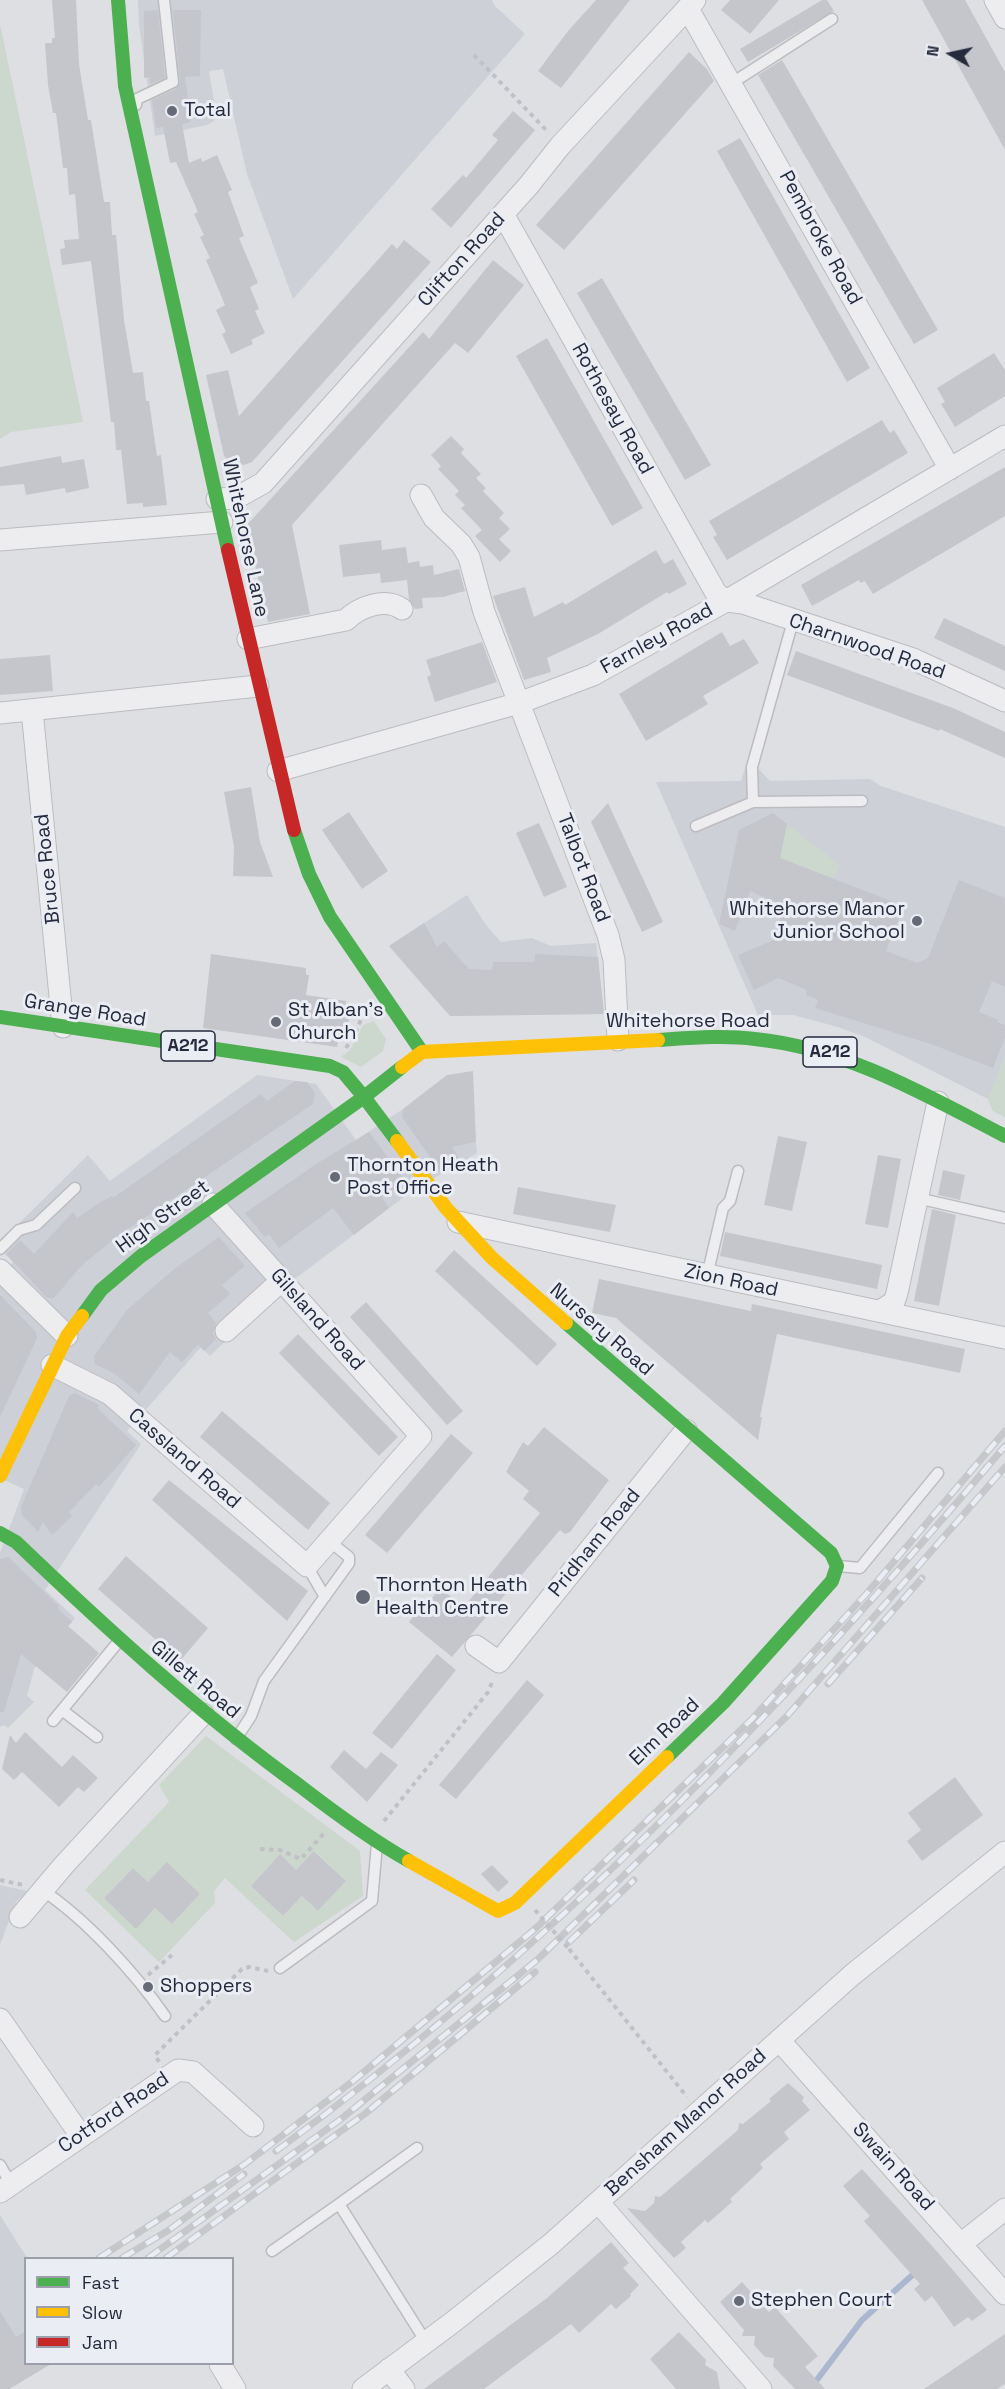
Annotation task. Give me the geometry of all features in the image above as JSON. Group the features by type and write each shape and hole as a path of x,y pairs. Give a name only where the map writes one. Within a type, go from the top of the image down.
{"main road":[{"name":"Whitehorse Lane","path":"118,0 125,86 258,686 299,848 319,897 341,935 422,1052"},
{"name":"Grange Road","path":"0,1017 330,1066 343,1072 364,1098"},
{"name":"Whitehorse Road","path":"422,1052 618,1040 739,1036 790,1042 851,1060 1005,1136"},
{"name":"High Street","path":"0,1476 67,1336 91,1302 114,1277 364,1098 422,1052"},
{"name":"Nursery Road","path":"364,1098 458,1222 519,1284 831,1553 837,1566"},
{"name":"Gillett Road","path":"0,1533 16,1542 119,1641 203,1714 236,1739 374,1841 464,1894 492,1909 503,1911"},
{"name":"Elm Road","path":"503,1911 516,1903 723,1703 832,1581 837,1566"}],"street":[{"path":"994,0 1005,18"},
{"name":"Pembroke Road","path":"691,4 732,83 950,469"},
{"name":"Clifton Road","path":"217,499 236,498 263,483 561,146 691,4"},
{"name":"Rothesay Road","path":"503,214 710,583 716,593 726,601"},
{"name":"Farnley Road","path":"279,771 519,703 568,686 618,663 1005,436"},
{"name":"Talbot Road","path":"421,495 434,518 461,544 469,557 484,612 608,935 614,960 618,1040"},
{"path":"0,540 222,522"},
{"name":"Charnwood Road","path":"726,601 743,603 913,659 1005,700"},
{"path":"248,639 346,620 355,611 375,605 391,603 402,609"},
{"path":"0,713 258,686"},
{"name":"Bruce Road","path":"32,710 63,1027"},
{"path":"880,1311 894,1302 897,1293 938,1102"},
{"name":"Gilsland Road","path":"213,1204 421,1436 329,1540"},
{"name":"Zion Road","path":"458,1222 1005,1338"},
{"path":"0,1270 67,1336"},
{"path":"226,1330 281,1281"},
{"name":"Cassland Road","path":"52,1365 110,1394 308,1566"},
{"name":"Pridham Road","path":"499,1662 686,1430"},
{"path":"308,1566 329,1540"},
{"path":"476,1646 499,1662"},
{"path":"20,1917 203,1714"},
{"name":"Bensham Manor Road","path":"363,2389 513,2275 868,1962 1005,1852"},
{"path":"0,2019 81,2136"},
{"name":"Swain Road","path":"779,2040 1005,2294"},
{"name":"Cotford Road","path":"6,2188 166,2076 178,2070 193,2072 253,2126"},
{"path":"598,2202 762,2389"},
{"path":"962,2244 1005,2209"},
{"path":"221,2365 235,2389"},
{"path":"389,2369 404,2389"}],"lane":[{"path":"133,123 137,99 173,82 164,0"},
{"path":"732,83 832,19"},
{"path":"753,802 752,767 793,621"},
{"path":"696,826 753,802 862,801"},
{"path":"706,1276 723,1208 730,1201 738,1172"},
{"path":"0,1249 19,1230 36,1225 75,1188"},
{"path":"916,1198 1005,1218"},
{"path":"837,1566 860,1568 938,1473"},
{"path":"236,1739 251,1716 264,1682 350,1560 329,1540"},
{"path":"308,1566 325,1597"},
{"path":"53,1721 119,1641"},
{"path":"62,1710 97,1737"},
{"path":"280,1968 372,1901 374,1841"},
{"path":"42,1890 80,1921 141,1982 165,2016"},
{"path":"272,2251 417,2148"},
{"path":"0,2165 6,2188"},
{"path":"339,2204 426,2342"}],"path":[{"path":"474,56 561,146"},
{"path":"342,1051 356,1032 367,1003"},
{"path":"374,1841 488,1692 499,1662"},
{"path":"260,1849 280,1850 301,1859 339,1816"},
{"path":"535,1910 569,1949 699,2112"},
{"path":"141,1982 172,1955"},
{"path":"166,2076 155,2055 242,1968 249,1967 264,1972 280,1968"}],"shaded area":[{"path":"138,0 492,0 495,6 525,34 293,299 247,174 223,69 209,71 216,113 214,121 207,125 155,136 139,25"},
{"path":"0,24 83,422 11,432 0,439"},
{"path":"746,765 757,767 770,781 870,779 881,786 1005,827 1005,1117 993,1111 988,1099 865,1037 793,1015 758,1015 656,782 741,781"},
{"path":"787,824 840,865 834,879 780,858"},
{"path":"467,895 486,925 501,942 532,938 551,946 596,943 604,1014 450,1016 389,946"},
{"path":"374,1021 386,1039 383,1051 361,1067 341,1057 350,1050 363,1025"},
{"path":"1005,1055 1005,1117 993,1111 988,1099"},
{"path":"257,1075 316,1084 356,1140 441,1080 476,1142 477,1153 412,1191 272,1296 210,1356 201,1347 127,1431 141,1444 45,1590 75,1618 34,1669 27,1696 34,1702 8,1728 4,1725 0,1727 0,1553 24,1489 0,1478 0,1275 13,1262 0,1249 0,1242 88,1155 110,1181"},
{"path":"206,1736 360,1851 363,1896 294,1942 225,1878 214,1891 215,1903 159,1962 85,1890 169,1802 159,1785","holes":["315,1851 346,1881 318,1911 302,1896 283,1916 251,1886 279,1855 296,1870","168,1863 200,1894 172,1924 155,1908 136,1928 104,1898 133,1868 148,1882"]},
{"path":"0,1885 27,1891 16,1902 0,1945"},
{"path":"0,2215 26,2257 24,2257 24,2365 49,2365 9,2389 0,2389"}],"building":[{"path":"52,0 76,0 79,64 88,120 91,120 104,202 110,202 112,235 116,235 124,320 133,373 143,372 146,401 149,401 157,456 161,455 167,505 143,507 143,503 127,504 121,450 116,450 114,422 111,422 91,261 62,265 60,249 65,248 64,240 79,239 75,194 69,195 67,168 63,168 56,113 53,113 48,85 45,43 52,43 52,38 55,38"},
{"path":"596,0 630,0 561,88 538,71 568,31"},
{"path":"730,0 779,0 750,34 721,10"},
{"path":"822,0 827,0 834,11 748,62 740,49"},
{"path":"922,0 965,0 1005,72 1005,150"},
{"path":"158,10 165,78 150,84 149,77 144,78 144,11"},
{"path":"173,10 201,10 200,76 185,77 191,122 182,124 189,163 201,158 202,162 217,155 232,190 228,192 244,236 239,238 258,283 250,287 259,309 255,311 265,333 251,340 253,344 231,354 222,334 226,332 216,310 225,305 206,260 210,258 200,237 204,235 194,214 198,212 176,162 170,163 163,127 156,128 152,100 176,89 180,82"},
{"path":"689,52 707,69 714,81 564,250 536,225"},
{"path":"782,60 938,330 914,344 758,75"},
{"path":"513,111 535,130 451,228 431,209 463,175 466,178 498,140 492,135"},
{"path":"740,138 870,368 847,382 717,151"},
{"path":"404,240 431,262 252,462 244,465 230,462 224,456 206,375 228,370 239,416 392,244 397,249"},
{"path":"493,260 524,285 468,353 455,343 292,525 310,614 268,622 246,526 423,332 429,339"},
{"path":"602,278 711,465 685,480 577,293"},
{"path":"547,338 643,508 612,526 516,356"},
{"path":"994,353 1005,370 1005,396 955,427 941,404 945,402 937,388"},
{"path":"882,420 890,433 894,430 908,453 727,560 713,537 717,535 709,521"},
{"path":"451,436 464,449 461,453 481,474 476,478 486,488 483,491 504,513 499,518 510,529 499,539 511,551 500,562 475,536 482,530 461,508 465,505 455,495 459,491 438,469 441,466 431,455"},
{"path":"61,456 62,463 84,459 89,488 66,493 65,488 26,495 24,484 0,486 0,467"},
{"path":"1005,467 1005,516 873,594 865,581 860,583 859,580 812,606 801,585"},
{"path":"381,540 382,550 406,547 408,563 419,561 420,567 433,565 434,575 459,569 465,591 443,597 422,598 423,608 415,609 409,599 407,580 381,583 380,573 343,577 339,545"},
{"path":"656,550 664,564 673,559 687,584 669,594 667,592 598,634 547,658 551,672 524,680 493,596 525,587 534,617 563,602 565,605"},
{"path":"944,618 1005,646 1005,671 934,638"},
{"path":"722,632 730,646 744,639 759,663 703,696 708,704 646,741 619,694"},
{"path":"482,642 497,682 435,702 427,677 431,675 426,660"},
{"path":"796,651 953,708 1005,732 1005,758 940,729 939,731 787,675"},
{"path":"50,655 53,691 0,695 0,659"},
{"path":"251,787 260,842 273,877 233,876 234,847 224,792"},
{"path":"608,803 663,922 642,932 591,822"},
{"path":"349,812 388,871 362,889 322,830"},
{"path":"773,813 787,824 780,858 904,906 886,951 917,963 928,958 959,880 1005,898 1005,987 992,981 979,1012 1005,1025 1005,1037 993,1068 931,1044 815,1008 818,1000 806,995 807,990 778,978 754,990 738,955 772,941 785,906 750,891 735,931 719,924 739,830"},
{"path":"539,823 567,887 544,897 516,833"},
{"path":"424,923 437,947 444,941 469,969 492,970 493,962 535,962 535,954 598,957 604,1014 450,1016 389,946"},
{"name":"St Alban's Church","path":"211,954 306,968 306,975 309,975 306,995 346,1001 345,1011 350,1012 346,1038 339,1037 337,1047 203,1028"},
{"path":"473,1071 476,1142 452,1147 461,1161 442,1174 402,1117 403,1109 447,1075"},
{"path":"295,1081 307,1082 315,1093 313,1104 119,1235 82,1265 54,1298 47,1298 6,1254 20,1240 34,1254 73,1212 77,1218 99,1203 112,1196 113,1198 261,1094 267,1101"},
{"path":"369,1132 406,1182 382,1197 389,1208 354,1235 333,1208 279,1248 269,1234 265,1237 245,1213 319,1162"},
{"path":"778,1136 807,1142 792,1211 764,1205"},
{"path":"878,1155 901,1159 888,1228 865,1224"},
{"path":"943,1170 965,1175 960,1200 938,1195"},
{"path":"518,1187 616,1205 610,1232 513,1214"},
{"path":"932,1209 956,1215 939,1306 914,1301"},
{"path":"725,1232 882,1265 877,1289 720,1256"},
{"path":"219,1237 245,1266 222,1285 230,1294 208,1313 216,1323 213,1333 216,1339 204,1351 198,1344 182,1362 170,1352 139,1394 115,1374 95,1364 94,1356 127,1310 173,1270"},
{"path":"454,1250 557,1344 537,1366 435,1271"},
{"path":"599,1279 751,1311 752,1304 965,1349 960,1373 777,1334 760,1417 762,1417 758,1440 616,1318 592,1313"},
{"path":"0,1295 36,1332 37,1338 0,1417"},
{"path":"366,1302 463,1411 447,1425 350,1317"},
{"path":"298,1334 398,1437 379,1456 279,1353"},
{"path":"75,1393 99,1405 97,1408 136,1445 99,1487 96,1484 69,1512 72,1516 52,1535 43,1522 38,1532 22,1515 21,1507 69,1396"},
{"path":"222,1411 330,1503 308,1530 200,1437"},
{"path":"544,1427 609,1480 570,1532 565,1534 560,1530 452,1657 409,1622 418,1611 421,1612 440,1588 464,1607 540,1513 523,1499 529,1491 506,1472 523,1442 528,1446"},
{"path":"451,1434 473,1453 387,1553 365,1535"},
{"path":"169,1480 308,1591 287,1621 152,1500"},
{"path":"126,1556 208,1628 180,1661 98,1589"},
{"path":"8,1557 59,1606 57,1608 72,1622 68,1626 99,1653 67,1692 21,1654 4,1712 0,1712 0,1559"},
{"path":"437,1654 456,1670 392,1749 372,1733"},
{"path":"527,1680 544,1695 456,1799 439,1785"},
{"path":"25,1732 62,1767 73,1755 98,1778 84,1792 78,1787 59,1807 22,1772 14,1780 2,1769 10,1735 16,1743"},
{"path":"344,1750 366,1769 381,1752 398,1765 367,1802 330,1767"},
{"path":"955,1777 983,1815 922,1861 907,1841 921,1830 908,1813"},
{"path":"314,1851 346,1881 318,1911 302,1896 283,1916 251,1886 280,1854 296,1870"},
{"path":"167,1862 200,1894 172,1924 155,1908 136,1929 104,1898 133,1868 148,1882"},
{"path":"492,1865 509,1882 498,1892 481,1874"},
{"path":"788,2083 804,2097 802,2101 810,2110 784,2132 789,2139 760,2164 763,2168 730,2199 732,2202 708,2223 705,2220 681,2242 686,2248 674,2258 627,2208 645,2211 654,2203 655,2196 660,2197 738,2130 739,2123 743,2124 771,2101 769,2099"},
{"path":"862,2169 987,2310 972,2321 968,2317 954,2327 932,2296 925,2302 914,2289 920,2284 864,2221 870,2216 843,2186"},
{"path":"611,2242 629,2263 623,2268 639,2285 630,2294 631,2296 616,2309 611,2304 579,2333 571,2324 484,2389 424,2389 547,2298"},
{"path":"742,2282 769,2312 775,2307 818,2356 805,2367 825,2389 795,2389 773,2366 774,2358 765,2357 754,2345 755,2336 742,2336 744,2330 720,2302"},
{"path":"0,2311 16,2337 24,2332 24,2365 49,2365 9,2389 0,2389"},
{"path":"679,2332 706,2360 705,2365 717,2372 720,2389 676,2389 650,2359"},
{"path":"1005,2334 1005,2384 997,2389 924,2389"}],"waterway":[{"path":"810,2389 862,2320 917,2271"}],"railway":[{"path":"101,2257 245,2164 353,2081 535,1929 752,1719 868,1592 1005,1431"},
{"path":"276,2151 377,2074 475,1993 662,1821 837,1638 1005,1446"},
{"path":"149,2257 341,2119 537,1960 787,1716 1005,1467"},
{"path":"828,1684 922,1578"},
{"path":"569,1942 634,1880"},
{"path":"167,2257 366,2113 535,1972"},
{"path":"124,2257 169,2230 244,2174"}],"traffic: fast":[{"path":"118,0 125,86 228,550"},
{"path":"294,830 309,874 330,917 422,1052"},
{"path":"0,1017 330,1066 343,1072 364,1097 402,1067"},
{"path":"658,1040 707,1037 743,1038 788,1044 821,1052 884,1075 1005,1136"},
{"path":"82,1316 101,1290 141,1256 364,1097 397,1141"},
{"path":"566,1323 831,1553 837,1566 832,1581 723,1703 667,1757"},
{"path":"0,1533 16,1542 119,1638 225,1729 340,1816 409,1861"}],"traffic: slow":[{"path":"402,1067 422,1052 658,1040"},
{"path":"397,1141 446,1208 492,1258 566,1323"},
{"path":"0,1476 67,1336 82,1316"},
{"path":"409,1861 498,1911 515,1903 667,1757"}],"traffic: jam":[{"path":"228,550 294,830"}],"place":[{"name":"Total","path":"172,111"},
{"name":"Whitehorse Manor Junior School","path":"917,921"},
{"name":"St Alban's Church","path":"276,1022"},
{"name":"Thornton Heath Post Office","path":"335,1177"},
{"name":"Thornton Heath Health Centre","path":"363,1597"},
{"name":"Shoppers","path":"148,1987"},
{"name":"Stephen Court","path":"739,2301"}]}
